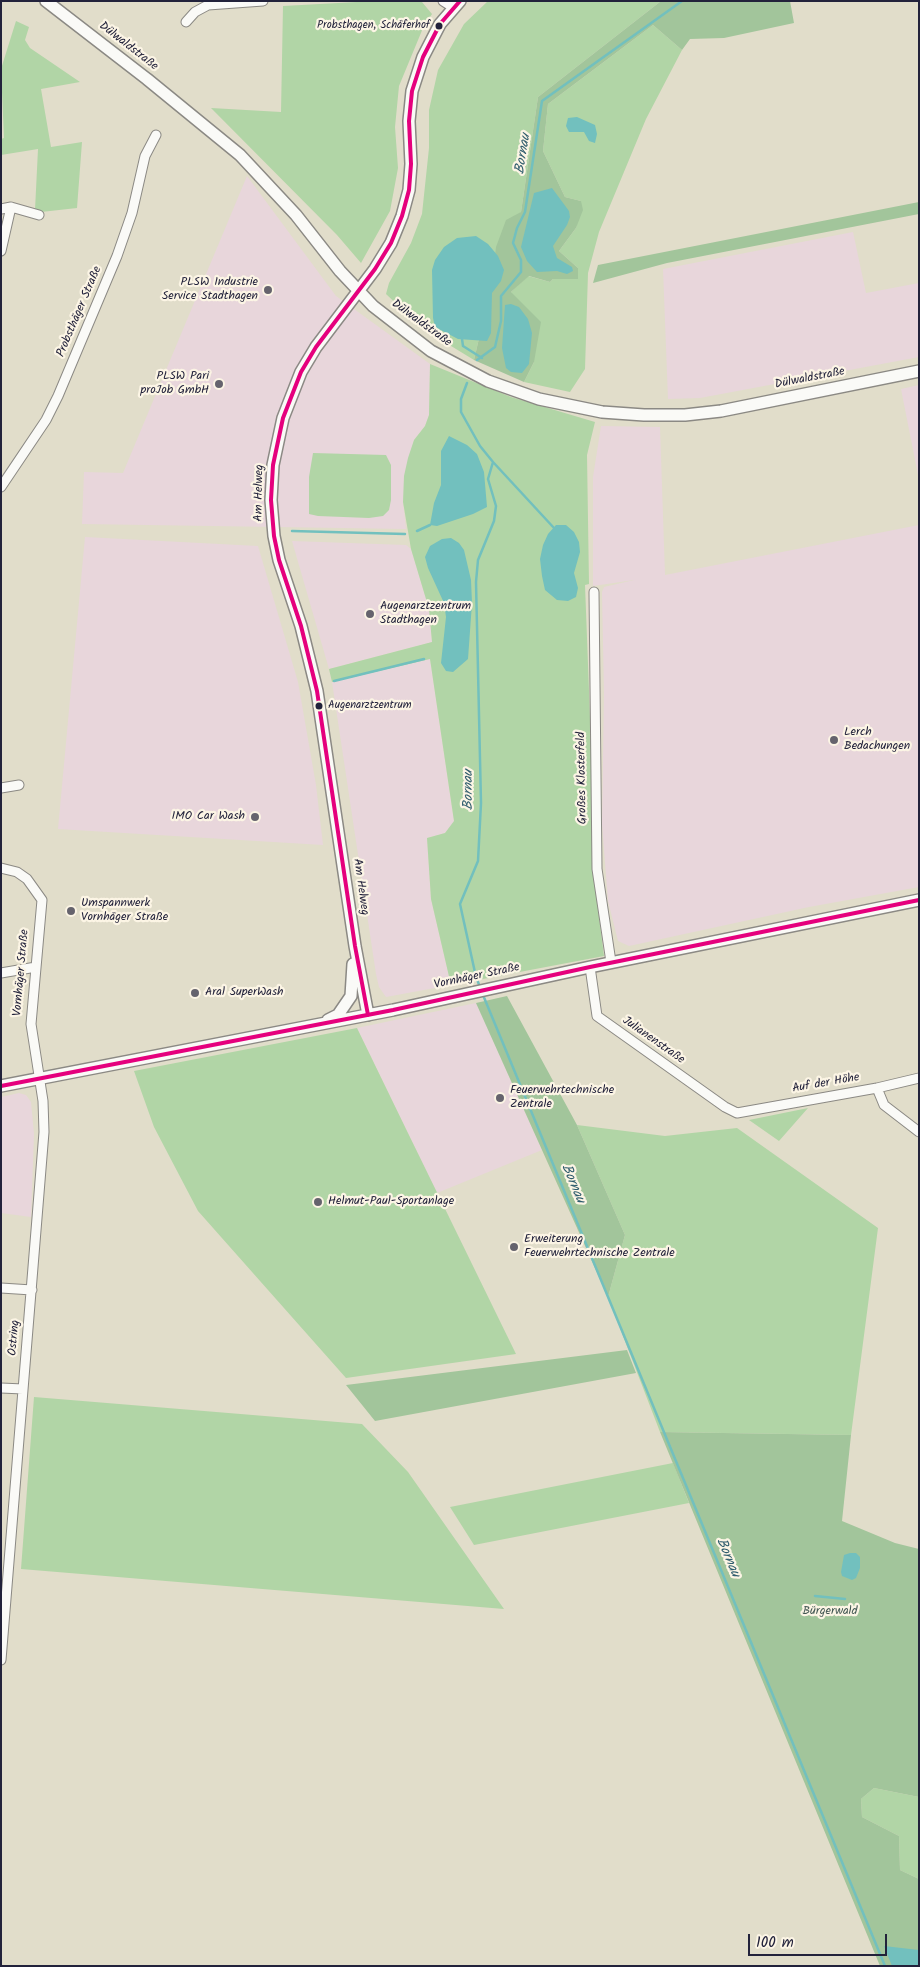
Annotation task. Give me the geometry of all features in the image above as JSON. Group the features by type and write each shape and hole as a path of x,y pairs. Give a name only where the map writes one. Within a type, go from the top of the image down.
{"main road":[{"name":"Dülwaldstraße","path":"46,1 190,113 240,155 296,215 358,291 376,308 431,351 470,372 508,389 539,399 606,412 644,415 720,410 919,371"},
{"name":"Am Helweg","path":"368,1015 355,946 317,691 301,626 279,560 274,536 271,500 276,445 294,388 316,347 391,243 402,216 411,164 409,122 412,91 423,57 440,24 457,4"},
{"name":"Vornhäger Straße","path":"1,1086 368,1015 612,962 919,900"},
{"path":"320,1024 338,1015 351,996 355,946"}],"street":[{"path":"186,22 195,12 208,5 263,1"},
{"path":"443,1 457,4"},
{"name":"Probsthäger Straße","path":"1,487 46,420 58,396 117,256 132,213 145,156 156,135"},
{"path":"1,251 6,208 39,215"},
{"name":"Großes Klosterfeld","path":"594,592 597,869 612,962"},
{"path":"1,788 19,785"},
{"name":"Vornhäger Straße","path":"1,868 17,872 27,879 42,900 32,1024 40,1078"},
{"path":"1,973 36,967"},
{"name":"Julianenstraße","path":"590,967 597,1016 736,1113"},
{"name":"Ostring","path":"1,1660 44,1162 43,1102 40,1078"},
{"name":"Auf der Höhe","path":"736,1113 877,1088 919,1078"},
{"path":"877,1088 884,1105 919,1132"},
{"path":"1,1288 32,1290"},
{"path":"1,1388 23,1388"}],"shaded area":[{"path":"247,176 336,296 430,364 429,415 425,426 414,440 403,502 406,529 82,524 84,472 123,473"},
{"path":"853,232 866,293 919,283 919,357 700,398 668,399 663,269"},
{"path":"919,385 919,480 901,389"},
{"path":"601,426 660,427 665,575 919,525 919,887 809,907 629,946 618,941 608,901 602,824 604,694 602,592 604,587 634,580 593,586 593,477"},
{"path":"85,537 258,546 298,682 316,785 323,845 58,829"},
{"path":"292,541 406,545 411,549 429,609 432,642 329,669"},
{"path":"430,659 454,822 445,833 427,838 431,899 451,985 386,997 379,987 376,974 332,682"},
{"path":"476,1003 542,1150 437,1193 357,1028"},
{"path":"19,1093 26,1095 31,1102 34,1134 31,1217 1,1213 1,1097"}],"green space":[{"path":"375,1 422,2 432,14 423,28 399,86 395,127 398,168 390,211 361,263 337,235 211,108 281,112 283,6"},
{"path":"488,1 661,1 538,97 521,212 492,282 474,360 438,338 409,316 386,294 389,283 411,243 422,214 429,148 429,110 438,70 464,24"},
{"path":"661,1 790,1 794,23 724,38 690,39 682,50 653,25 548,104 543,151 565,197 581,201 583,210 576,228 559,251 578,268 578,279 553,279 550,282 529,276 511,292 541,322 534,362 524,382 474,360 492,282 496,247 506,220 521,212 538,97"},
{"path":"16,21 29,27 25,40 30,48 80,82 41,89 51,147 82,142 77,208 41,212 35,210 38,149 1,155 1,139 4,138 1,69"},
{"path":"653,25 682,50 646,119 599,232 588,273 585,369 570,392 524,382 534,362 511,292 528,276 550,282 553,279 577,279 578,268 559,251 576,228 581,201 565,197 543,151 548,104"},
{"path":"919,202 919,214 667,263 593,283 598,265"},
{"path":"430,364 511,397 595,422 587,455 589,584 585,585 594,877 604,956 451,985 431,899 427,838 445,833 454,821 430,659 332,682 329,669 432,642 429,609 411,549 403,502 404,476 408,458 414,440 425,426 429,415"},
{"path":"313,453 386,455 391,465 391,500 389,510 383,516 369,518 309,514 309,477"},
{"path":"507,996 577,1125 625,1235 608,1297 476,1003"},
{"name":"Helmut-Paul-Sportanlage","path":"357,1028 516,1354 346,1378 198,1211 154,1127 134,1071"},
{"path":"808,1108 779,1141 749,1120"},
{"path":"577,1125 665,1136 737,1128 878,1228 851,1435 660,1432 608,1297 625,1235"},
{"path":"627,1350 636,1373 375,1421 346,1385"},
{"path":"34,1397 362,1424 408,1472 504,1609 21,1569"},
{"name":"Bürgerwald","path":"660,1432 851,1435 842,1521 895,1543 919,1549 919,1797 874,1788 861,1799 862,1817 899,1836 900,1870 919,1879 919,1966 880,1966"},
{"path":"673,1463 689,1503 474,1545 450,1507"},
{"path":"874,1788 919,1797 919,1879 900,1870 899,1836 862,1817 861,1799"}],"water":[{"path":"577,117 595,125 597,134 595,143 589,141 584,132 569,132 566,126 568,118"},
{"path":"552,188 569,211 570,217 567,225 553,246 557,258 572,267 573,271 567,274 557,271 537,272 527,261 521,247 534,193"},
{"path":"476,236 488,244 498,256 504,270 501,281 492,293 491,333 487,341 458,339 435,327 433,318 432,270 435,260 444,247 457,238"},
{"path":"511,304 519,307 528,319 532,333 529,364 522,373 511,372 506,368 502,348 505,305"},
{"path":"449,436 467,445 477,454 484,472 487,507 473,514 437,526 430,525 434,503 441,485 441,451"},
{"path":"556,525 566,525 574,532 579,542 580,552 574,573 578,588 576,597 568,601 557,600 545,590 542,576 540,559 543,545 548,534"},
{"path":"451,538 459,543 464,550 471,580 472,603 468,659 453,672 446,671 441,663 446,617 444,603 425,557 430,546 442,539"},
{"path":"856,1553 860,1557 860,1568 856,1578 852,1580 842,1576 841,1572 844,1555"},
{"path":"884,1946 919,1950 919,1966 892,1966"}],"waterway":[{"name":"Bornau","path":"477,360 495,347 501,321 501,296 521,272 521,260 513,243 517,228 525,212 542,101 682,1"},
{"path":"462,339 463,346 482,358"},
{"name":"Bornau","path":"467,383 461,399 461,412 480,446 493,462 488,479 496,506 494,521 478,560 476,582 481,803 478,861 460,904 476,977 480,987"},
{"path":"493,462 554,528"},
{"path":"417,531 430,525"},
{"path":"292,531 405,534"},
{"path":"334,681 424,659"},
{"name":"Bornau","path":"483,995 885,1966"},
{"path":"815,1596 845,1599"}],"transit line":[{"path":"368,1015 355,946 317,691 301,626 279,560 274,536 271,500 273,465 283,418 301,372 316,347 375,269 391,243 402,216 409,190 411,164 409,121 412,91 423,57 440,24 460,1"},
{"path":"1,1086 393,1010 590,967 919,900"}],"place":[{"name":"Probsthagen, Schäferhof","path":"439,26"},
{"name":"PLSW Industrie Service Stadthagen","path":"268,290"},
{"name":"PLSW Pari proJob GmbH","path":"219,384"},
{"name":"Augenarztzentrum Stadthagen","path":"370,614"},
{"name":"Augenarztzentrum","path":"319,706"},
{"name":"Lerch Bedachungen","path":"834,740"},
{"name":"IMO Car Wash","path":"255,817"},
{"name":"Umspannwerk Vornhäger Straße","path":"71,911"},
{"name":"Aral SuperWash","path":"195,993"},
{"name":"Feuerwehrtechnische Zentrale","path":"500,1098"},
{"name":"Helmut-Paul-Sportanlage","path":"318,1202"},
{"name":"Erweiterung Feuerwehrtechnische Zentrale","path":"514,1247"}]}
